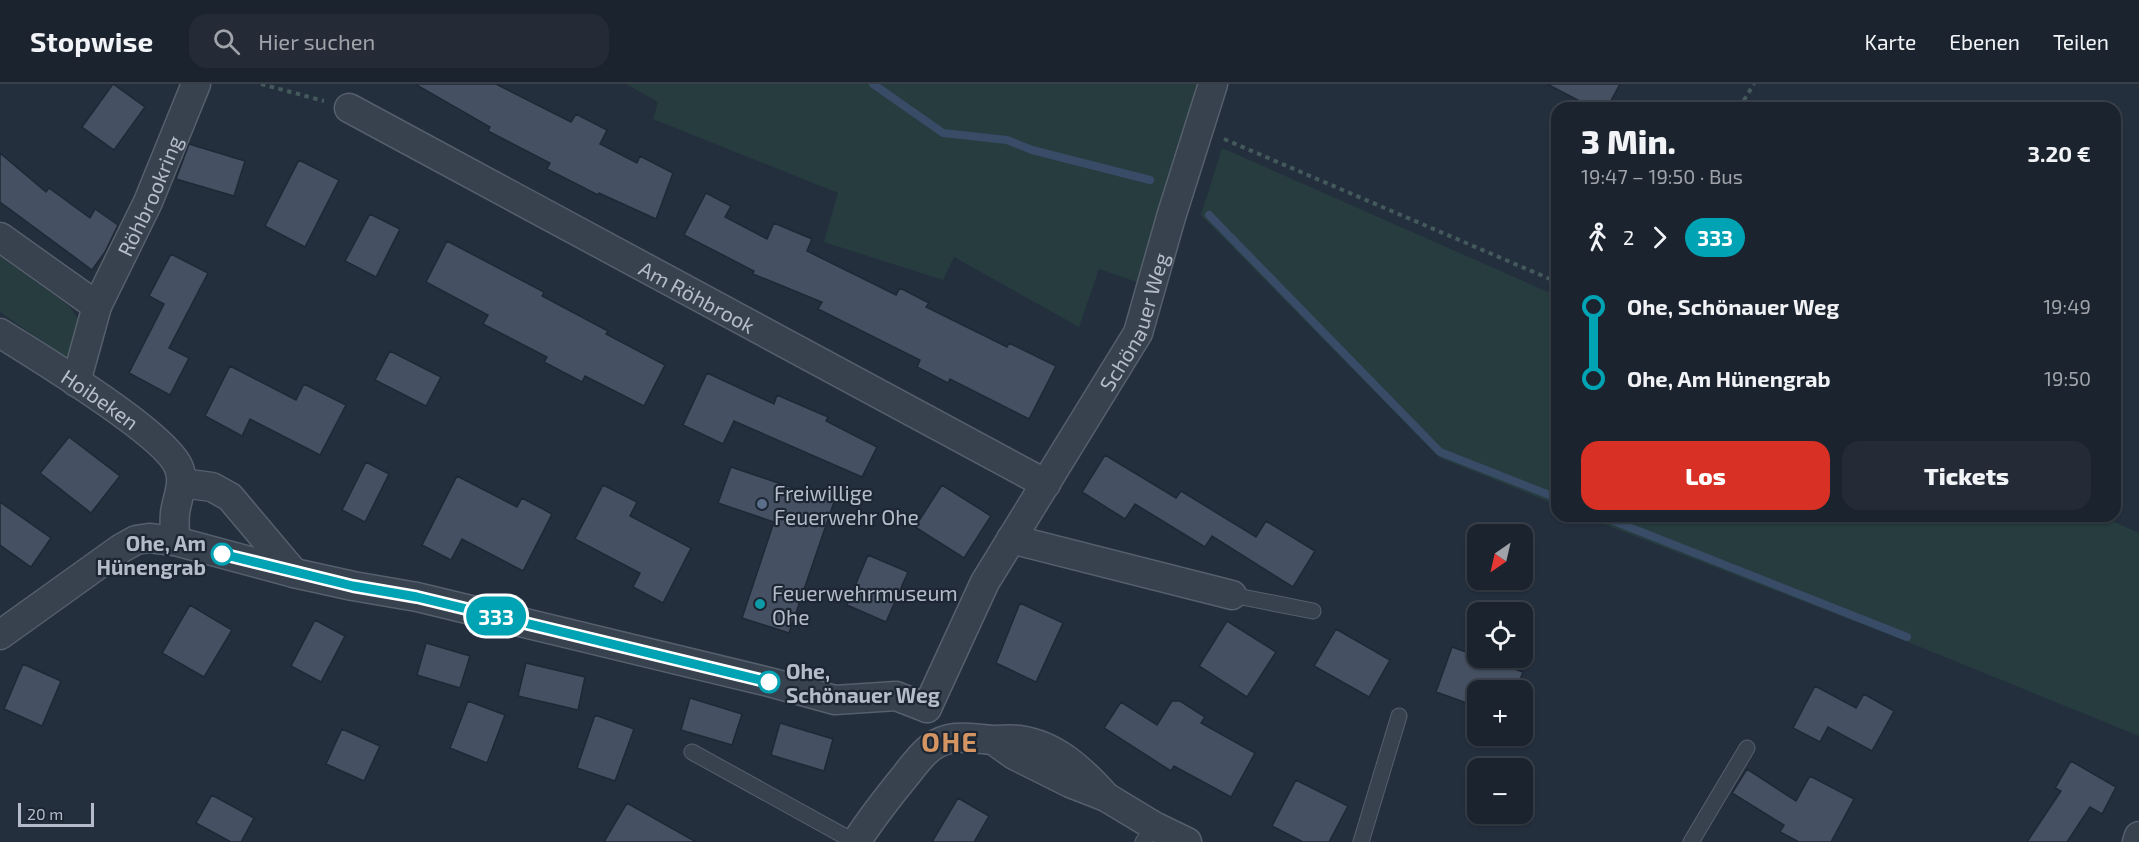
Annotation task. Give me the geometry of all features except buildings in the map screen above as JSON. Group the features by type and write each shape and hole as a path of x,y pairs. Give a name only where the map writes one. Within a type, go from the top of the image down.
{"street":[{"name":"Röhbrookring","path":"76,382 97,306 148,202 196,84"},
{"name":"Schönauer Weg","path":"927,708 985,582 1138,333 1171,217 1213,84"},
{"name":"Am Röhbrook","path":"349,108 1046,484"},
{"path":"0,237 97,306"},
{"name":"Hoibeken","path":"0,333 76,382 152,436 166,448 178,465 182,483"},
{"path":"175,541 175,516 182,483 212,487 230,497 294,573"},
{"path":"0,635 120,549 136,540 149,538 175,541 294,573 353,586 417,597 835,700 896,696 927,708 948,738"},
{"path":"1011,539 1232,595"},
{"path":"856,842 887,799 928,749 948,738 972,736 992,740 1014,755 1106,797 1148,834 1187,842"},
{"path":"2137,842 2139,836"}],"lane":[{"path":"1232,595 1313,611"},
{"path":"1361,842 1399,716"},
{"path":"1691,842 1747,748"},
{"path":"692,752 856,842"}],"path":[{"path":"261,84 349,108"},
{"path":"1744,102 1754,84"},
{"path":"1200,128 1551,279"}],"green space":[{"path":"626,84 1213,84 1151,287 1099,269 1079,327 954,257 943,280 824,242 838,193 653,119 658,102"},
{"path":"1222,148 1551,293 1551,503 1440,458 1201,215"},
{"path":"0,256 69,306 83,325 75,353 65,357 0,312"},
{"path":"1598,522 2114,522 2139,533 2139,736 1908,642"}],"waterway":[{"path":"873,84 943,133 1007,140 1032,150 1150,180"},
{"path":"1209,215 1440,452 1551,496"},
{"path":"1616,522 1907,637"}],"bus line":[{"name":"333","path":"222,554 294,573 417,597 769,682"}],"place":[{"name":"Freiwillige Feuerwehr Ohe","path":"762,504"},
{"name":"Ohe, Am Hünengrab","path":"222,554"},
{"name":"Feuerwehrmuseum Ohe","path":"760,604"},
{"name":"Ohe, Schönauer Weg","path":"769,682"}],"district":[{"name":"OHE","path":"950,741"}]}
